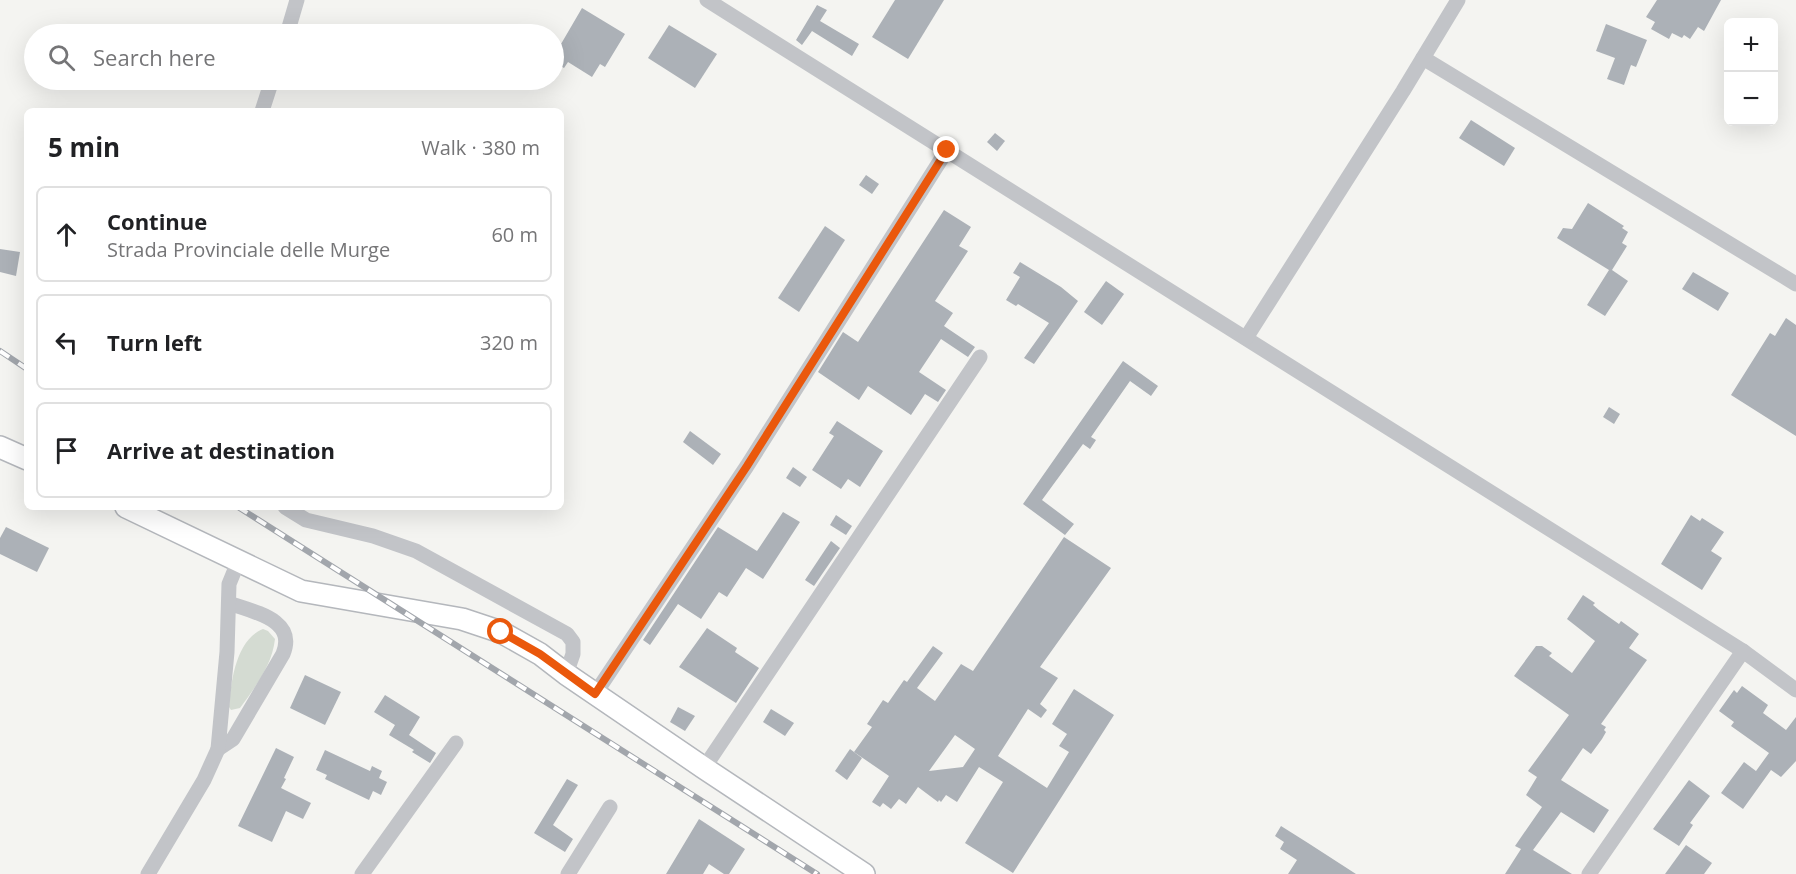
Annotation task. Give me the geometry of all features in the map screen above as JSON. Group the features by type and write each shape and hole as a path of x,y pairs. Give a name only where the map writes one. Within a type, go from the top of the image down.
{"main road":[{"path":"0,447 24,458"},
{"path":"132,510 301,591 462,619 501,632 540,654 595,694 864,874"}],"street":[{"path":"290,24 297,0"},
{"path":"707,0 1743,651 1796,690"},
{"path":"1246,338 1458,0"},
{"path":"1423,58 1796,284"},
{"path":"263,108 269,90"},
{"path":"595,694 747,466 947,150"},
{"path":"704,768 980,357"},
{"path":"290,510 306,520 373,536 416,551 567,634 573,642 573,654 566,674"},
{"path":"148,874 204,780 218,750 227,652 229,584 238,562"},
{"path":"218,750 233,739 283,654 286,643 284,632 273,620 229,603"},
{"path":"1589,874 1743,651"},
{"path":"362,874 456,743"},
{"path":"568,874 610,807"}],"shaded area":[{"path":"263,629 275,639 270,658 262,676 240,708 231,710 230,697 237,662 247,642"}],"building":[{"path":"895,0 944,0 908,59 872,37"},
{"path":"1657,0 1721,0 1704,31 1698,27 1690,39 1684,35 1682,38 1672,33 1669,39 1651,29 1655,22 1646,17"},
{"path":"817,5 827,10 820,21 859,44 852,56 812,31 802,45 796,40"},
{"path":"582,8 625,34 605,67 600,64 592,77 568,62 564,68 564,39"},
{"path":"1606,24 1647,40 1636,67 1631,65 1624,85 1607,79 1615,58 1596,51"},
{"path":"669,25 717,54 695,88 648,58"},
{"path":"1471,120 1515,148 1504,166 1459,138"},
{"path":"995,133 1005,141 997,151 987,142"},
{"path":"866,175 879,184 872,194 859,185"},
{"path":"1588,203 1624,226 1622,228 1628,232 1622,243 1627,246 1612,270 1628,281 1605,316 1587,305 1609,270 1557,238 1563,228 1572,229"},
{"path":"944,210 971,227 959,246 968,251 935,301 953,313 944,326 975,347 968,357 941,339 919,372 946,390 938,402 925,394 911,415 868,386 859,400 818,372 843,332 858,342"},
{"path":"825,226 845,240 799,312 778,298"},
{"path":"0,249 20,252 16,276 0,272"},
{"path":"1020,262 1061,287 1078,301 1034,364 1024,358 1049,323 1018,304 1016,306 1006,300 1020,277 1013,273"},
{"path":"1693,272 1729,293 1718,311 1682,289"},
{"path":"1106,281 1124,294 1102,325 1084,312"},
{"path":"1786,318 1796,325 1796,436 1731,395 1770,333 1775,336"},
{"path":"1123,361 1158,386 1151,396 1130,381 1091,437 1096,440 1090,449 1083,444 1042,500 1074,524 1065,535 1023,504"},
{"path":"1609,407 1620,414 1614,424 1603,417"},
{"path":"837,421 883,451 860,487 848,479 841,489 812,470 834,436 829,433"},
{"path":"690,431 721,454 713,465 683,442"},
{"path":"793,467 807,477 800,487 786,478"},
{"path":"783,512 800,522 763,579 746,568 727,597 719,592 701,619 678,604 650,645 643,640 718,527 757,551"},
{"path":"836,515 852,526 846,535 830,525"},
{"path":"1691,515 1700,521 1702,518 1724,532 1711,551 1722,558 1702,590 1661,564"},
{"path":"6,527 49,548 37,572 0,554 0,538"},
{"path":"1064,537 1111,568 1040,667 1058,678 1040,704 1047,710 1041,718 1028,709 998,756 1047,788 1069,752 1059,746 1067,734 1052,724 1074,689 1114,715 1013,873 965,843 1003,782 979,767 957,802 946,795 941,802 939,800 938,802 918,787 906,804 899,799 891,809 883,803 880,807 872,802 889,776 854,752 872,727 867,724 883,700 888,703 904,680 907,682 933,646 943,653 917,688 935,701 961,664 973,671","holes":["955,735 975,749 963,767 929,771"]},
{"path":"831,541 840,548 814,586 805,580"},
{"path":"1583,595 1619,624 1621,621 1639,634 1629,648 1647,660 1601,724 1606,727 1602,739 1591,754 1583,748 1561,780 1609,810 1594,833 1561,812 1533,850 1572,874 1505,874 1521,849 1515,846 1542,807 1526,795 1537,777 1528,771 1569,715 1514,676 1536,646 1542,646 1552,653 1549,656 1572,673 1595,641 1567,619"},
{"path":"707,628 737,648 735,652 759,668 736,703 679,667"},
{"path":"305,675 341,692 325,725 290,708"},
{"path":"1742,686 1768,705 1763,713 1786,730 1796,717 1796,761 1781,777 1771,770 1743,809 1721,793 1744,762 1756,771 1769,753 1731,726 1734,722 1719,711 1734,690 1737,693"},
{"path":"385,695 420,717 409,735 436,753 430,763 389,735 395,725 374,712"},
{"path":"678,707 695,716 685,731 670,722"},
{"path":"771,709 794,723 785,736 763,722"},
{"path":"276,748 294,757 281,788 311,803 303,819 286,811 272,842 238,826"},
{"path":"850,749 862,758 847,780 835,771"},
{"path":"325,750 370,771 372,766 382,771 379,778 387,782 381,795 373,791 369,800 325,779 327,775 316,770"},
{"path":"567,779 578,785 553,825 573,839 565,852 534,833"},
{"path":"1689,780 1710,796 1690,823 1693,825 1679,846 1653,829"},
{"path":"699,819 745,849 729,874 724,874 709,864 703,874 666,874"},
{"path":"1281,826 1356,874 1288,874 1297,860 1280,849 1284,842 1275,836"},
{"path":"1686,845 1712,863 1704,874 1665,874"}],"railway":[{"path":"0,351 24,367"},
{"path":"243,510 817,874"}],"route":[{"path":"501,632 540,654 595,694 747,466 947,150"}]}
